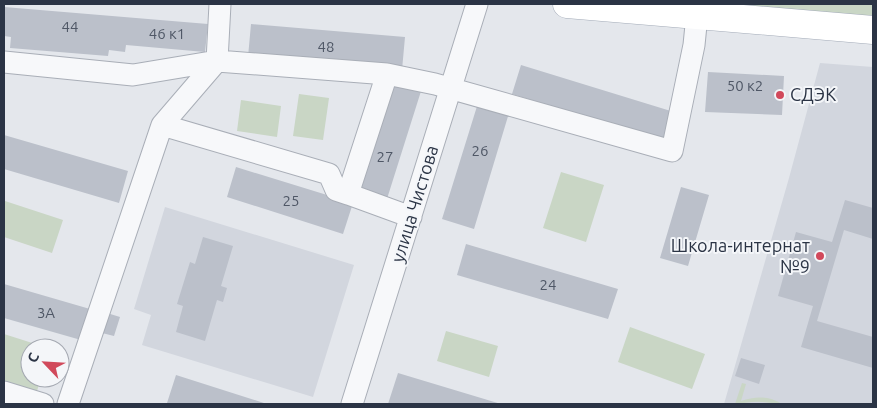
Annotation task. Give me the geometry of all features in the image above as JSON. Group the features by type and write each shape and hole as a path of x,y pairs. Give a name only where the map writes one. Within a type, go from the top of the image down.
{"main road":[{"path":"567,4 873,30"}],"street":[{"path":"68,404 162,125 217,61 220,4"},
{"name":"улица Чистова","path":"352,404 477,4"},
{"path":"4,62 133,75 217,61 387,74 450,88 672,151 694,45 697,15"},
{"path":"348,194 387,74"},
{"path":"162,125 329,174 336,190 411,217"},
{"path":"4,392 43,404"}],"shaded area":[{"name":"Школа-интернат №9","path":"820,63 873,67 873,404 724,404 789,178"},
{"path":"165,207 354,265 313,397 142,345 151,315 134,309"}],"green space":[{"path":"706,4 873,4 873,18"},
{"path":"299,94 329,98 323,140 293,136"},
{"path":"241,100 281,106 277,137 237,131"},
{"path":"561,172 604,185 586,242 543,228"},
{"path":"5,201 63,220 52,253 4,237"},
{"path":"630,327 705,354 692,389 618,362"},
{"path":"446,331 498,346 489,377 437,361"},
{"path":"4,334 20,339 20,386 4,381"},
{"path":"742,383 746,384 741,401 762,398 772,399 782,404 758,402 735,404"},
{"path":"27,388 38,388 37,391"}],"building":[{"path":"4,7 208,24 205,52 126,45 125,52 109,50 108,56 10,48 11,37 4,36"},
{"path":"251,24 405,37 402,70 248,57"},
{"path":"521,65 674,112 666,141 512,94"},
{"path":"708,72 784,76 782,115 705,112"},
{"path":"393,79 422,88 386,202 358,193"},
{"path":"478,103 509,113 474,229 442,219"},
{"path":"4,135 128,171 119,203 4,169"},
{"path":"236,167 353,203 343,234 227,197"},
{"path":"681,187 709,195 688,266 660,258"},
{"path":"845,200 873,208 873,239 844,230 817,321 873,337 873,368 801,347 813,306 778,296 796,232 832,242"},
{"path":"203,237 233,246 221,286 227,288 223,302 217,300 205,341 176,332 183,306 177,304 190,262 195,264"},
{"path":"466,244 618,289 608,319 457,275"},
{"path":"4,284 90,309 81,340 4,318"},
{"path":"107,313 120,317 114,336 102,333"},
{"path":"741,358 765,365 759,384 735,376"},
{"path":"398,373 501,404 388,404"},
{"path":"176,375 267,404 167,403"}],"place":[{"name":"СДЭК","path":"780,95"},
{"name":"Школа-интернат №9","path":"820,256"}]}
